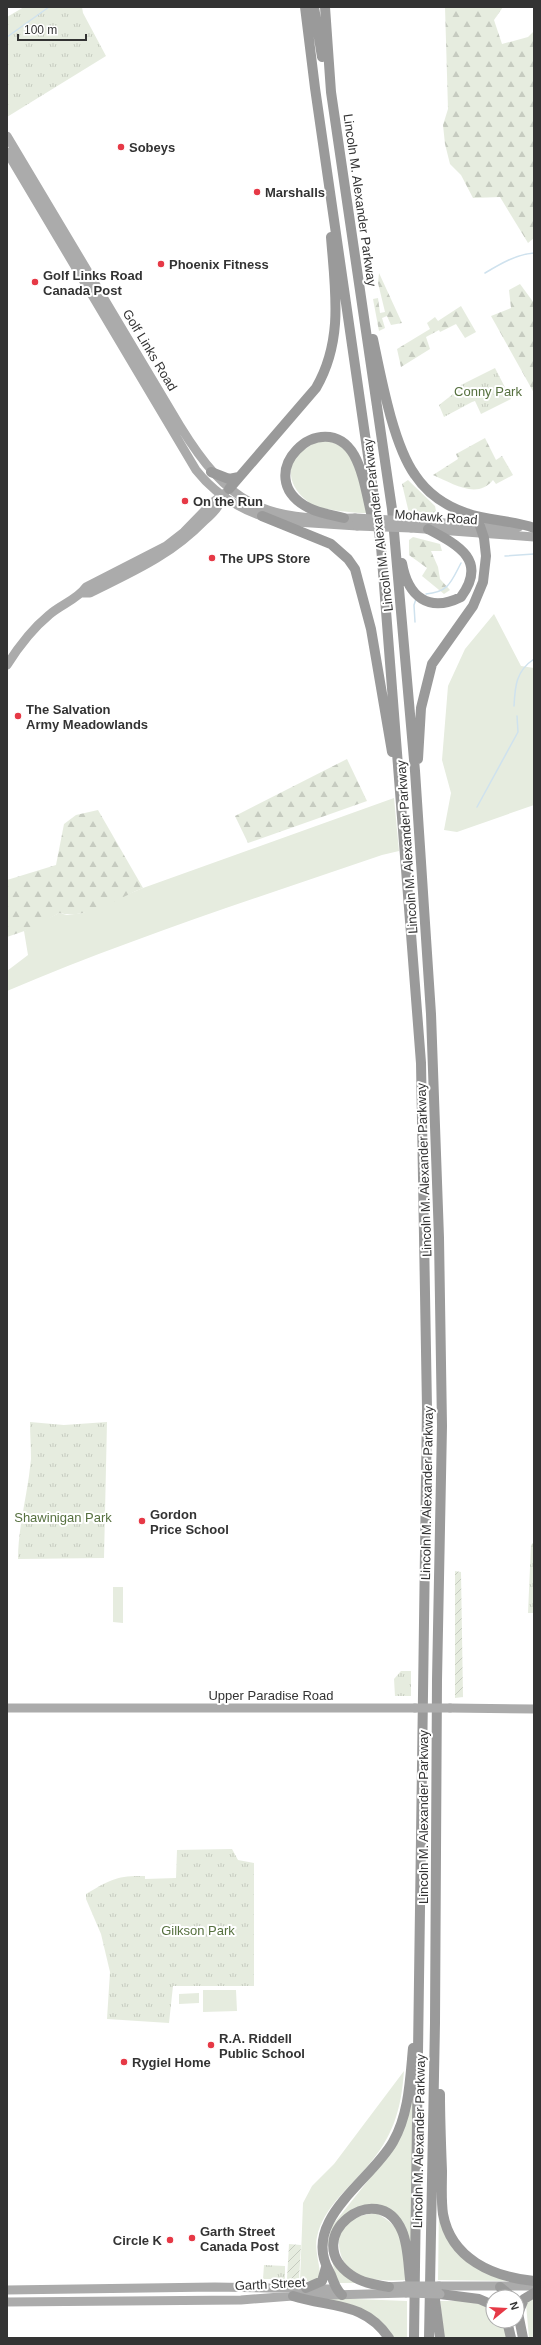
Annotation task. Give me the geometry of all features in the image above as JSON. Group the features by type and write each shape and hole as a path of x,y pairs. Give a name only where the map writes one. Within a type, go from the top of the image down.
{"highway":[{"path":"301,7 315,88"},
{"path":"306,7 315,88"},
{"path":"314,7 325,74 332,92"},
{"name":"Lincoln M. Alexander Parkway","path":"325,7 332,92 392,509 415,771 431,1014 439,1238 442,1422 437,1680 435,2023 429,2274 429,2338"},
{"name":"Lincoln M. Alexander Parkway","path":"315,88 381,546 400,779 420,1063 427,1422 418,2031 419,2075 414,2338"},
{"path":"225,493 316,388 325,374 333,346 337,320 331,237 334,220"},
{"path":"360,289 366,300 381,374 399,439 406,460 415,475 435,496 448,506 467,513 518,522 534,528"},
{"path":"344,518 309,508 295,497 288,486 287,466 290,456 304,443 322,438 332,439 344,444 354,455 364,485 376,534 381,546"},
{"path":"211,472 229,479 239,477"},
{"path":"392,509 396,517 399,548 407,581 417,595 433,604 441,605 461,597 469,585 472,568 465,552 459,546 428,529"},
{"path":"262,516 331,544 348,559 355,569 371,629 391,748 400,779"},
{"path":"415,771 419,754 421,708 432,664 473,606 483,582 486,556 482,530"},
{"path":"435,2023 438,2034 443,2213 447,2227 461,2251 483,2268 508,2276 534,2281"},
{"path":"339,2292 326,2267 323,2254 322,2237 328,2221 384,2156 393,2142 402,2121 409,2093 414,2037 418,2031"},
{"path":"389,2287 352,2276 338,2261 335,2252 336,2232 343,2221 357,2211 369,2209 380,2210 397,2223 403,2232 415,2305"},
{"path":"306,2288 322,2281 326,2267"},
{"path":"429,2274 434,2290 440,2338"},
{"path":"439,2290 485,2302"},
{"path":"525,2298 534,2293"},
{"path":"294,2296 334,2303 358,2311 375,2322 389,2338"}],"main road":[{"name":"Golf Links Road","path":"7,136 190,442 225,493"},
{"name":"Golf Links Road","path":"7,152 142,376 154,403 181,448 199,473 225,493"},
{"name":"Mohawk Road","path":"225,493 262,516 289,523 356,522 410,525 482,530 534,537"},
{"name":"Mohawk Road","path":"225,493 269,511 344,518 356,522"},
{"path":"7,665 22,642 42,621 61,605 82,593 86,587 166,546 225,493"},
{"name":"Mohawk Road","path":"410,525 428,529 482,530 534,528"},
{"name":"Upper Paradise Road","path":"7,1708 450,1708 534,1710"},
{"name":"Garth Street","path":"520,2289 534,2286"},
{"path":"194,2300 209,2295 215,2287"},
{"name":"Garth Street","path":"7,2290 215,2287 306,2288 339,2292 406,2290 485,2291"},
{"name":"Garth Street","path":"7,2302 241,2300 389,2287 406,2290"}],"green space":[{"path":"24,7 82,7 83,13 106,56 7,117 7,17"},
{"path":"445,7 503,7 494,20 502,44 528,37 534,31 534,238 528,243 500,197 473,198 461,175 450,164 445,144 443,125 448,109"},
{"path":"379,273 402,323 391,325 387,316 382,318 385,328 379,331 373,299 378,298 380,313 385,312 378,283"},
{"path":"520,284 534,303 534,393 491,316 511,308 509,290"},
{"path":"461,306 476,332 465,338 456,324 440,332 439,330 426,337 430,349 401,367 397,349 430,329 427,323 435,317 438,321"},
{"name":"Conny Park","path":"495,368 511,399 481,414 475,401 444,417 439,405 457,391 457,387"},
{"path":"485,438 496,460 502,456 513,475 496,484 493,480 487,486 480,489 472,489 464,488 433,475 458,459 456,454"},
{"path":"320,439 340,446 351,458 359,476 368,513 340,511 312,506 297,490 291,475 293,457"},
{"path":"408,480 435,506 436,511 431,515 409,513 402,484"},
{"path":"413,537 440,544 442,551 431,551 438,567 440,579 450,590 444,594 422,576 427,568 409,555 409,540"},
{"path":"494,614 521,666 534,668 534,805 457,832 444,830 451,793 442,760 448,686 465,649"},
{"path":"347,759 367,801 248,843 235,816"},
{"path":"394,798 399,851 382,855 146,936 7,991 7,971 28,955 24,931 59,913 67,915 83,913 143,888"},
{"path":"98,810 143,888 91,911 70,914 59,913 33,928 7,937 7,880 56,865 64,824 76,815"},
{"name":"Shawinigan Park","path":"30,1422 64,1425 107,1422 104,1558 18,1559 18,1547 31,1459"},
{"path":"534,1542 534,1613 528,1613 531,1545"},
{"path":"455,1571 461,1572 463,1697 455,1698"},
{"path":"113,1587 123,1587 123,1623 113,1622"},
{"path":"401,1671 411,1671 411,1696 395,1696 394,1679"},
{"name":"Gilkson Park","path":"232,1849 238,1860 254,1863 254,1986 173,1986 169,2023 107,2019 110,1972 101,1934 86,1899 86,1894 114,1879 128,1876 145,1876 145,1879 176,1878 177,1850"},
{"path":"203,1990 236,1990 237,2011 203,2012"},
{"path":"199,1993 199,2003 179,2004 179,1994"},
{"path":"404,2071 401,2099 389,2134 375,2157 330,2208 320,2227 316,2246 320,2276 313,2281 300,2281 303,2203 312,2186 334,2164"},
{"path":"411,2101 414,2101 411,2246 396,2216 365,2205 347,2214 341,2219 335,2231 332,2259 356,2283 337,2283 328,2242 331,2227 390,2153"},
{"path":"439,2203 452,2244 515,2281 438,2280"},
{"path":"375,2213 385,2218 398,2232 405,2259 406,2280 379,2280 360,2276 349,2269 341,2256 339,2242 342,2228 346,2223 356,2217"},
{"path":"289,2244 301,2245 299,2280 287,2279"},
{"path":"264,2265 285,2266 285,2279 263,2279"},
{"path":"534,2297 534,2338 529,2338 526,2304 527,2300"},
{"path":"330,2298 407,2301 407,2338 393,2338 381,2322 329,2300"},
{"path":"440,2301 467,2301 485,2306 485,2329 505,2329 507,2338 444,2338"}],"waterway":[{"path":"7,37 49,7"},
{"path":"485,273 515,257 534,253"},
{"path":"7,445 7,496"},
{"path":"505,556 534,554"},
{"path":"426,594 434,593 445,588 452,581 461,563"},
{"path":"415,622 414,605 416,599"},
{"path":"514,706 516,686 520,674 523,669 534,659"},
{"path":"477,807 518,732 517,716"}],"place":[{"name":"Sobeys","path":"121,147"},
{"name":"Marshalls","path":"257,192"},
{"name":"Phoenix Fitness","path":"161,264"},
{"name":"Golf Links Road Canada Post","path":"35,282"},
{"name":"On the Run","path":"185,501"},
{"name":"The UPS Store","path":"212,558"},
{"name":"The Salvation Army Meadowlands","path":"18,716"},
{"name":"Gordon Price School","path":"142,1521"},
{"name":"R.A. Riddell Public School","path":"211,2045"},
{"name":"Rygiel Home","path":"124,2062"},
{"name":"Garth Street Canada Post","path":"192,2238"},
{"name":"Circle K","path":"170,2240"}]}
